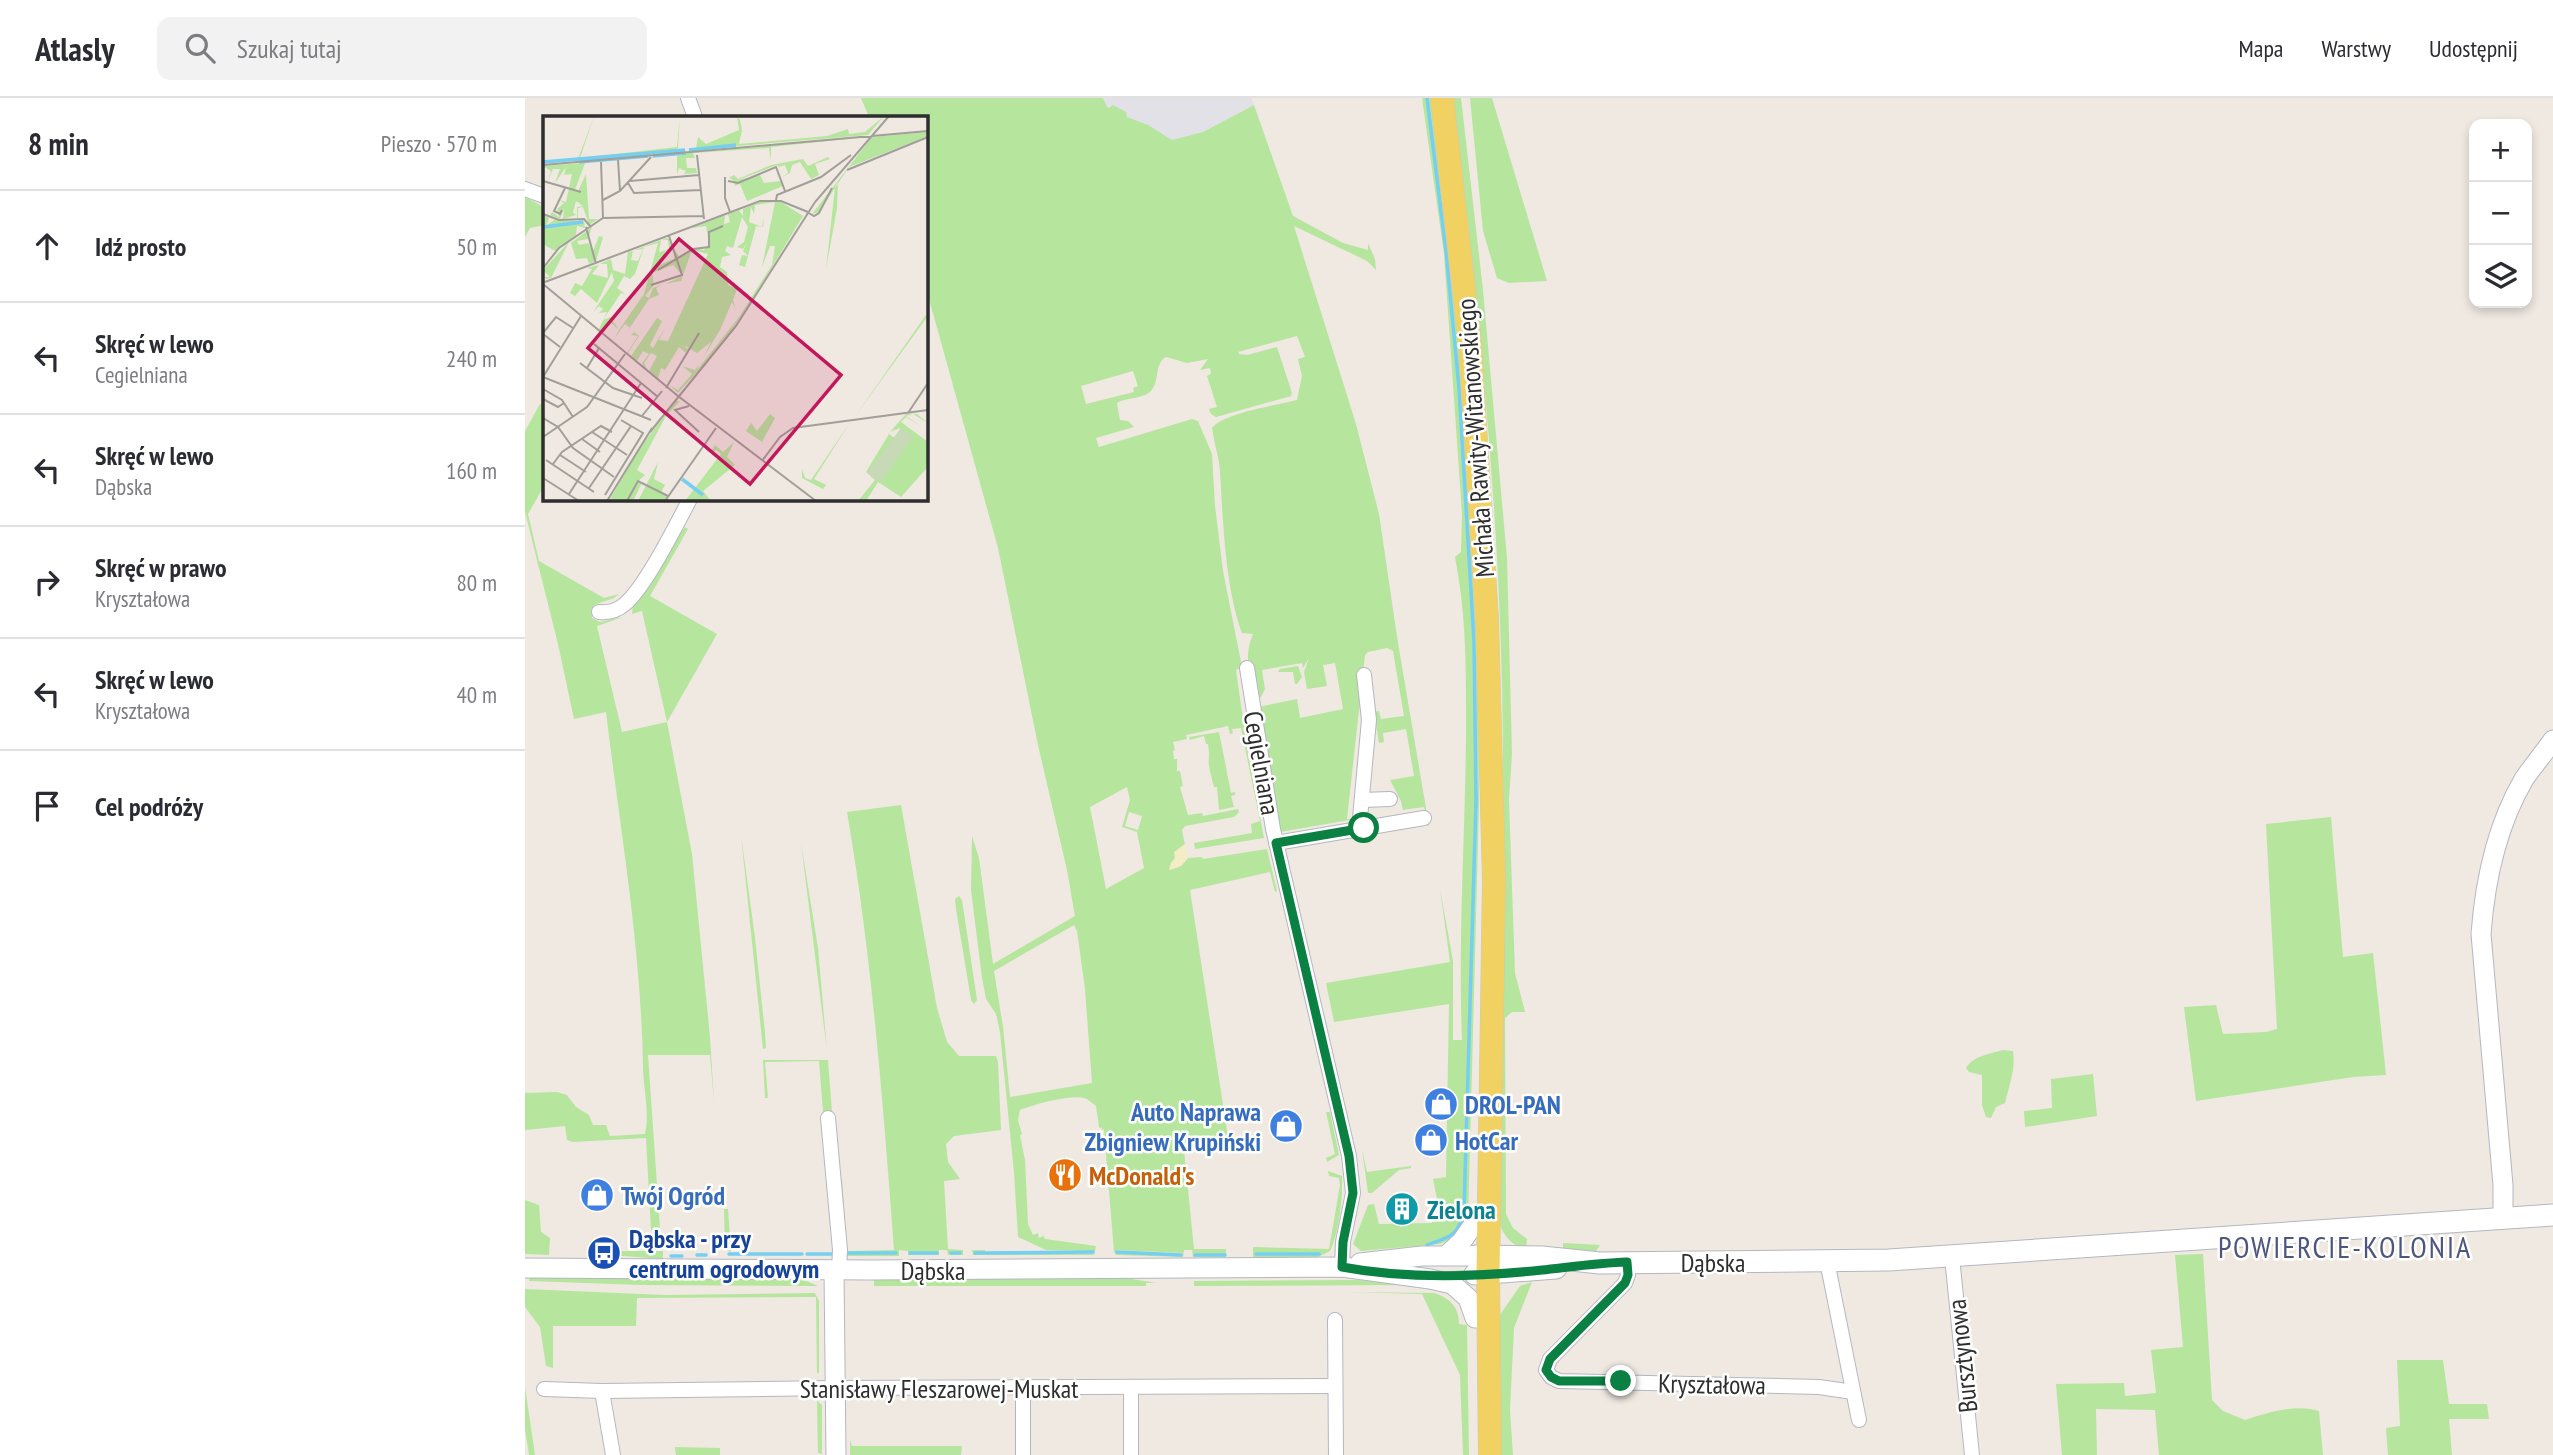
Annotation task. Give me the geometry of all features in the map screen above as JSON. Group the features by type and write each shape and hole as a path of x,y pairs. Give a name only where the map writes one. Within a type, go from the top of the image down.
{"main road":[{"name":"Michała Rawity-Witanowskiego","path":"1442,98 1467,313 1487,620 1490,780 1485,840 1481,1265 1490,1455"},
{"name":"Dąbska","path":"1481,1265 1952,1257 2553,1215"},
{"name":"Dąbska","path":"1482,1221 1529,1256"},
{"name":"Dąbska","path":"1481,1265 1529,1256 1600,1263"},
{"name":"Michała Rawity-Witanowskiego","path":"1478,1455 1475,1318 1481,1265"}],"street":[{"path":"688,98 695,116"},
{"path":"525,189 543,197"},
{"path":"599,612 611,612 634,594 689,500"},
{"name":"Cegielniana","path":"1247,668 1256,739 1276,843 1349,1156 1353,1193 1343,1242 1342,1267"},
{"path":"1359,829 1369,720 1364,675"},
{"path":"2503,1219 2503,1185 2481,934 2483,899 2504,821 2525,779 2553,740"},
{"path":"1362,800 1390,799"},
{"path":"1276,843 1424,818"},
{"path":"828,1118 840,1250 837,1270 836,1455"},
{"path":"1447,1255 1482,1221"},
{"name":"Dąbska","path":"1342,1267 1395,1258 1447,1255 1481,1265"},
{"name":"Bursztynowa","path":"1952,1257 1972,1455"},
{"path":"1827,1261 1859,1420"},
{"name":"Kryształowa","path":"1627,1262 1628,1275 1625,1283 1550,1359 1546,1370 1554,1379 1670,1385 1807,1387 1853,1392"},
{"name":"Dąbska","path":"1387,1273 1481,1265"},
{"name":"Dąbska","path":"525,1268 837,1270 1342,1267 1452,1284 1468,1298 1475,1318"},
{"path":"1335,1320 1336,1455"},
{"name":"Stanisławy Fleszarowej-Muskat","path":"544,1389 602,1391 1335,1386"},
{"path":"1023,1388 1023,1455"},
{"path":"1131,1388 1131,1455"},
{"path":"602,1391 613,1455"}],"shaded area":[{"path":"1064,98 1252,98 1254,105 1203,132 1165,145"}],"green space":[{"path":"861,98 1103,98 1107,107 1113,105 1126,112 1127,117 1148,125 1172,140 1203,132 1254,105 1293,216 1343,243 1368,250 1368,243 1375,259 1376,270 1367,261 1294,226 1356,424 1379,514 1429,826 1424,807 1403,810 1390,780 1414,776 1406,729 1383,733 1384,742 1379,743 1374,712 1379,711 1381,719 1404,716 1393,651 1387,648 1365,655 1347,819 1355,819 1280,832 1258,707 1297,699 1300,718 1343,709 1335,663 1323,665 1327,686 1307,689 1304,672 1309,658 1303,668 1302,663 1262,670 1265,689 1261,697 1256,698 1248,658 1253,634 1242,633 1228,574 1219,466 1212,428 1238,414 1297,400 1302,376 1298,359 1305,357 1297,336 1238,352 1247,355 1277,347 1291,396 1216,417 1209,409 1217,407 1207,376 1211,374 1210,368 1200,370 1208,359 1187,363 1166,357 1160,364 1150,392 1117,403 1120,420 1128,421 1134,427 1096,438 1099,447 1192,419 1198,421 1212,454 1223,571 1242,667 1236,670 1264,838 1195,849 1194,843 1252,833 1251,824 1260,821 1241,728 1232,729 1233,733 1230,734 1228,726 1186,735 1187,739 1173,742 1173,751 1174,759 1177,759 1177,771 1180,771 1183,786 1180,787 1188,815 1202,813 1203,816 1238,809 1239,812 1234,817 1185,826 1182,830 1185,845 1171,863 1170,870 1181,866 1188,858 1203,859 1267,849 1277,891 1275,892 1270,872 1190,890 1229,1144 1184,1150 1194,1249 1226,1249 1226,1257 1193,1257 1192,1250 1184,1250 1183,1257 1116,1255 1104,1130 1099,1127 1096,1106 1087,1099 1073,1097 1020,1110 1018,1120 1025,1160 1028,1224 1033,1235 1038,1233 1039,1238 1043,1236 1041,1232 1045,1239 1096,1246 1094,1255 973,1255 972,1250 985,1250 985,1254 1093,1254 1094,1251 1046,1250 1018,1237 1000,1032 996,1014 986,999 982,978 971,890 972,836 979,858 993,964 1075,916 998,548 927,292 927,116 869,116","holes":["1133,371 1138,386 1133,388 1134,392 1086,404 1081,386","1127,787 1130,800 1122,827 1137,832 1144,868 1106,889 1090,807","1129,812 1142,816 1138,830 1125,826","1074,925 1085,989 1092,1083 1010,1097 994,971","1116,1250 1182,1253 1182,1256 1117,1253"]},
{"path":"1422,98 1432,98 1463,385 1478,662 1479,805 1468,1220 1457,1235 1440,1244 1361,1251 1353,1244 1368,1205 1374,1204 1379,1224 1431,1223 1440,1214 1433,1179 1446,1177 1449,1004 1334,1022 1326,983 1450,962 1440,889 1453,961 1453,1040 1462,1040 1466,669 1462,602 1455,557 1461,552 1462,514 1444,254"},
{"path":"1453,98 1461,98 1483,290 1507,558 1512,754 1509,800 1515,973 1525,1012 1512,1012 1505,1018 1506,1214 1513,1228 1527,1239 1526,1249 1513,1243 1505,1235 1496,1210 1503,860 1501,650 1483,374"},
{"path":"1470,98 1492,98 1547,281 1509,283 1497,278 1483,231"},
{"path":"525,197 543,206 543,225 530,228 525,237"},
{"path":"540,404 543,406 543,488 528,514 539,561 604,598 619,594 594,605 591,611 592,618 600,622 623,617 597,626 622,732 667,722 692,854 710,1037 714,1102 710,1055 648,1055 660,1229 651,1230 646,1138 573,1142 567,1140 565,1126 525,1130 525,1093 557,1092 567,1095 576,1107 589,1115 593,1125 606,1125 610,1136 645,1134 647,1117 634,932 606,712 574,719 525,512 525,431"},
{"path":"685,527 688,529 650,596 717,634 667,722 642,611 632,614 633,606"},
{"path":"1298,666 1302,677 1297,684 1293,672 1278,672 1280,669"},
{"path":"1219,732 1231,793 1235,792 1235,795 1231,796 1234,807 1219,810 1217,787 1214,787 1209,769 1208,744 1204,736 1190,740 1189,737"},
{"path":"901,805 937,1008 947,1042 959,1056 996,1056 1001,1130 954,1136 946,1144 948,1162 960,1179 944,1181 948,1249 963,1250 963,1255 948,1255 947,1250 939,1250 939,1255 908,1255 908,1251 899,1250 899,1256 845,1256 830,1112 823,1112 819,1061 765,1062 768,1098 765,1098 763,1060 828,1060 837,1179 842,1179 847,1251 894,1250 870,976 847,812"},
{"path":"2331,817 2343,957 2373,953 2386,1075 2353,1077 2196,1101 2184,1007 2216,1005 2223,1034 2277,1029 2266,824"},
{"path":"741,835 765,1033 766,1048 763,1049"},
{"path":"801,843 818,948 827,1051"},
{"path":"959,896 962,900 977,1000 974,1004 971,1000 956,909 955,899"},
{"path":"2003,1050 2013,1051 2014,1064 2010,1084 2005,1103 1996,1107 1991,1118 1986,1117 1982,1105 1982,1075 1969,1072 1966,1068 1977,1058"},
{"path":"2093,1074 2097,1116 2025,1127 2024,1111 2052,1108 2051,1079"},
{"path":"1326,1112 1330,1112 1339,1155 1327,1162 1326,1158 1335,1154"},
{"path":"1362,1149 1367,1172 1411,1168 1399,1170 1372,1193 1368,1193"},
{"path":"1328,1171 1342,1176 1340,1215 1330,1251 1318,1257 1253,1257 1253,1247 1329,1249 1340,1185 1339,1178 1329,1176"},
{"path":"525,1200 539,1205 541,1232 550,1238 549,1255 525,1254"},
{"path":"724,1209 728,1209 731,1252 725,1250"},
{"path":"1563,1243 1600,1245 1596,1251 1563,1249"},
{"path":"609,1251 663,1251 663,1259 609,1255"},
{"path":"2203,1254 2212,1400 2223,1411 2245,1420 2291,1409 2319,1411 2323,1455 2159,1455 2155,1410 2096,1409 2097,1455 2062,1455 2056,1384 2124,1383 2125,1396 2156,1393 2151,1350 2183,1347 2175,1255"},
{"path":"530,1276 804,1280 818,1286 642,1285 529,1281"},
{"path":"1125,1278 1157,1283 1146,1283 1146,1286 874,1286 874,1279"},
{"path":"1357,1280 1415,1285 1194,1286 1194,1281"},
{"path":"1532,1282 1514,1328 1510,1410 1513,1455 1500,1455 1497,1319 1520,1286"},
{"path":"525,1289 664,1295 815,1293 819,1301 819,1372 817,1374 816,1297 637,1298 636,1326 553,1326 553,1368 546,1366 540,1327 525,1307"},
{"path":"1348,1292 1434,1293 1453,1304 1459,1324 1467,1325 1469,1455 1463,1455 1460,1375 1422,1294"},
{"path":"2397,1360 2443,1360 2449,1404 2487,1404 2489,1419 2449,1419 2452,1455 2388,1455 2386,1428 2400,1426"},
{"path":"525,1387 535,1455 529,1455 525,1429"},
{"path":"817,1401 822,1405 822,1454 818,1453"},
{"path":"850,1440 852,1446 962,1446 961,1455 850,1455"},
{"path":"675,1447 720,1448 720,1455 676,1455"}],"sand":[{"path":"1185,844 1188,858 1181,866 1169,870 1175,859 1174,852"}],"waterway":[{"path":"1427,98 1446,251 1459,388 1474,642 1476,800 1464,1210 1459,1226 1451,1235 1427,1245"},
{"path":"975,1253 1093,1252"},
{"path":"1117,1252 1181,1255"},
{"path":"847,1253 896,1253"},
{"path":"910,1253 937,1253"},
{"path":"951,1253 960,1253"},
{"path":"729,1254 802,1254"},
{"path":"807,1254 832,1254"},
{"path":"1256,1254 1319,1254"},
{"path":"697,1255 706,1255"},
{"path":"1195,1255 1225,1255"},
{"path":"671,1256 682,1256"}],"place":[{"name":"DROL-PAN","path":"1441,1104"},
{"name":"Auto Naprawa Zbigniew Krupiński","path":"1286,1126"},
{"name":"HotCar","path":"1431,1140"},
{"name":"McDonald's","path":"1065,1175"},
{"name":"Twój Ogród","path":"597,1195"},
{"name":"Zielona","path":"1402,1209"},
{"name":"Dąbska - przy centrum ogrodowym","path":"604,1253"}],"district":[{"name":"POWIERCIE-KOLONIA","path":"2345,1246"}],"route":[{"path":"1364,828 1276,843 1335,1086 1349,1156 1353,1193 1343,1242 1342,1267 1387,1273 1487,1274 1627,1262 1628,1275 1625,1283 1550,1359 1546,1370 1548,1375 1559,1381 1621,1381"}]}
